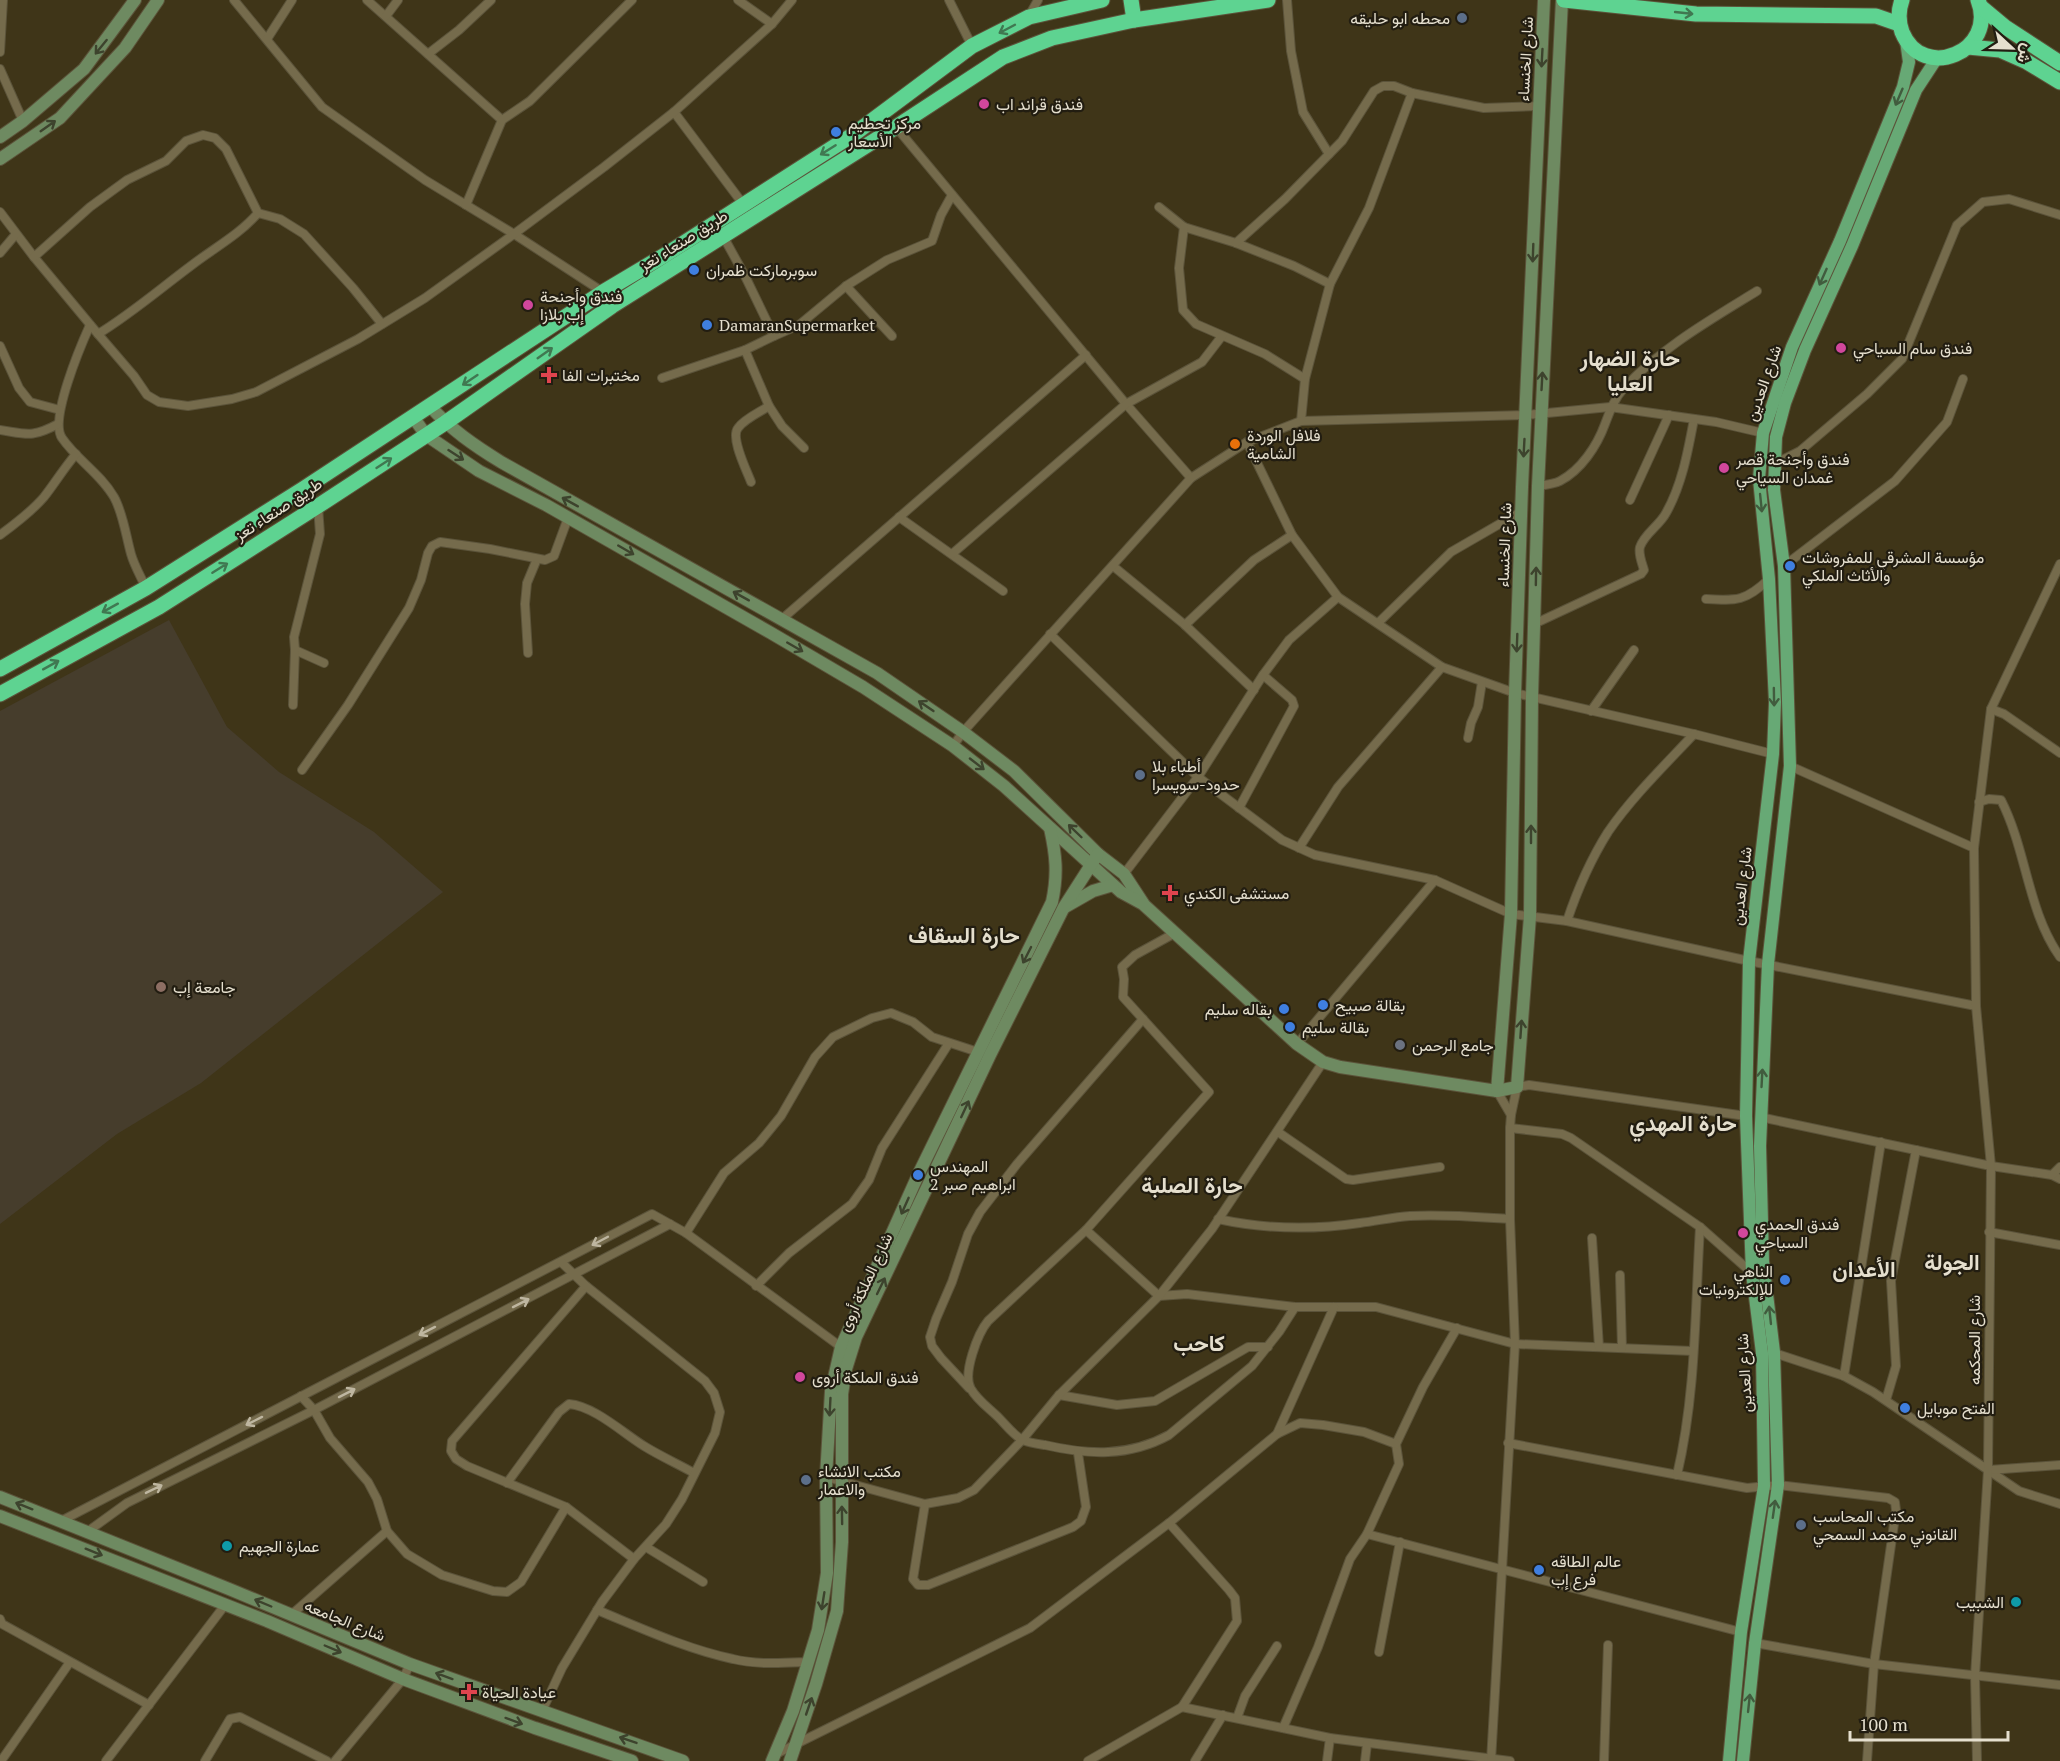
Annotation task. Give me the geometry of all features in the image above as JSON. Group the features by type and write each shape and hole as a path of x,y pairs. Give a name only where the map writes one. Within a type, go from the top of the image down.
{"highway":[{"name":"طريق صنعاء تعز","path":"0,669 146,588 413,417 603,292 854,134 972,46 1029,17 1099,0"},
{"path":"1131,0 1134,20"},
{"name":"طريق صنعاء تعز","path":"0,694 159,607 445,423 612,306 1003,57 1052,38 1134,20 1268,0"},
{"path":"1563,0 1696,14 1876,16 1899,24"},
{"path":"1902,0 1899,24 1906,41 1920,53 1937,58 1959,54 1968,47 1977,35 1981,21 1979,4"},
{"path":"1979,4 2005,27 2060,63"},
{"path":"1968,47 2000,50 2027,62 2060,82"}],"main road":[{"name":"شارع العدين","path":"1729,1761 1741,1632 1764,1486 1768,1352 1752,1273 1746,1116 1749,961 1773,754 1774,702 1769,579 1759,479 1763,433 1792,347 1840,241 1903,87 1909,62 1906,41"},
{"name":"شارع العدين","path":"1743,1761 1755,1643 1778,1485 1763,1261 1760,1117 1768,964 1790,766 1784,566 1774,490 1776,437 1785,404 1805,350 1852,246 1916,90 1937,58"}],"street":[{"path":"0,52 3,0"},
{"path":"0,137 23,121 84,69 135,0"},
{"path":"0,159 60,118 126,48 158,0"},
{"path":"234,0 322,107 425,180 603,292"},
{"path":"267,39 292,0"},
{"path":"367,0 502,120"},
{"path":"387,16 398,0"},
{"path":"428,54 459,30 491,0"},
{"path":"466,205 502,120 530,101 632,0"},
{"path":"738,0 772,24"},
{"path":"0,212 147,395 159,402 188,406 232,399 256,392 382,324 425,298 604,167 674,112 772,24 792,0"},
{"path":"949,0 972,46"},
{"path":"1029,17 1038,0"},
{"path":"1287,0 1291,51 1303,112 1329,154"},
{"name":"شارع الخنساء","path":"1497,1090 1511,914 1521,511 1544,0"},
{"name":"شارع الخنساء","path":"1517,1087 1530,916 1532,697 1538,486 1563,0"},
{"path":"0,69 23,121"},
{"path":"1236,243 1285,200 1342,141 1374,91 1383,86 1394,86 1412,93 1484,108 1539,106"},
{"path":"1301,420 1305,379 1330,284 1369,208 1412,93"},
{"path":"674,112 743,204"},
{"path":"896,127 1126,404 1191,478"},
{"path":"34,257 90,207 127,180 166,161 186,141 203,135 215,138 226,149 258,213 280,219 304,234 382,324"},
{"path":"662,378 746,350 800,325 846,286 887,260 932,241 941,215 952,195"},
{"path":"1776,463 1800,451 1867,394 1902,359 1957,225 1983,202 2009,199 2060,215"},
{"path":"1159,207 1184,227 1236,243 1294,266 1330,284"},
{"path":"98,334 230,239 258,213"},
{"path":"1184,227 1179,268 1183,310 1196,324 1265,354 1305,379"},
{"path":"0,254 16,234"},
{"path":"723,236 774,336"},
{"path":"846,286 892,336"},
{"path":"1538,486 1559,482 1580,465 1595,445 1610,407 1622,389 1687,334 1756,291"},
{"path":"90,325 60,410 58,424 60,436 99,475 115,498 132,557 146,588"},
{"path":"952,554 1126,404 1202,362 1222,336"},
{"path":"0,346 19,388 30,402 60,410"},
{"path":"746,350 769,406 782,426 804,448"},
{"path":"782,619 1086,356"},
{"path":"1784,566 1895,481 1947,422 1963,379"},
{"path":"430,406 445,423 479,449 555,494 877,673 963,732 1014,771 1095,859 1113,885 1143,904 1297,1044 1323,1062 1340,1067 1497,1090 1529,1085 1746,1116"},
{"path":"751,482 735,433 738,427 769,406"},
{"path":"953,746 1050,634 1191,478 1247,442 1301,420 1526,415 1610,407 1694,419 1763,433"},
{"path":"1630,500 1669,415"},
{"path":"413,417 426,435 479,471 568,518 863,687 953,746 1004,786 1050,828 1095,859 1124,874 1143,904"},
{"path":"1534,624 1641,574 1644,570 1640,557 1640,546 1665,515 1675,494 1686,459 1694,419"},
{"path":"0,430 31,435 58,424"},
{"path":"1247,442 1292,535 1338,597 1442,667 1515,693 1773,754"},
{"path":"0,535 13,526 43,497 76,454"},
{"path":"293,705 294,637 320,534 318,506"},
{"path":"1378,623 1451,552 1521,511"},
{"path":"899,517 1004,591"},
{"path":"302,770 348,705 410,608 432,546 440,542 545,560 554,556 568,518"},
{"path":"1185,625 1254,560 1292,535"},
{"path":"528,653 525,604 527,584 537,559"},
{"name":"شارع المحكمه","path":"1977,1761 1975,1676 1988,1470 1991,1166 1976,1006 1974,848 1991,709 2060,564"},
{"path":"1113,566 1185,625 1254,690"},
{"path":"1706,598 1731,600 1749,596 1769,579"},
{"path":"1124,874 1198,777 1263,675 1289,640 1338,597"},
{"path":"1050,634 1198,777 1282,840 1316,855 1435,880 1511,914 1567,921 1749,961 1976,1006"},
{"path":"295,650 324,663"},
{"path":"1591,711 1634,650"},
{"path":"1299,848 1338,787 1442,667"},
{"path":"1239,808 1294,706 1292,700 1263,675"},
{"path":"1468,738 1468,730 1478,707 1482,682"},
{"path":"1991,709 2004,714 2060,753"},
{"path":"1567,921 1608,832 1694,734"},
{"path":"1790,766 1974,848"},
{"path":"1979,802 1989,799 2001,800 2025,869 2031,896 2053,947 2060,957"},
{"name":"شارع الملكة أروى","path":"774,1757 793,1711 818,1630 827,1573 826,1477 831,1391 841,1347 920,1173 1052,902 1057,880 1056,854 1050,828"},
{"name":"شارع الملكة أروى","path":"790,1761 837,1611 842,1542 842,1394 846,1369 856,1337 990,1055 1064,907 1095,859"},
{"path":"1297,1044 1435,880"},
{"path":"1064,907 1093,891 1113,885"},
{"path":"971,1389 968,1381 975,1345 980,1331 988,1321 1086,1230 1209,1092 1123,997 1124,979 1121,969 1135,954 1175,933"},
{"path":"686,1233 724,1173 759,1143 781,1116 815,1057 833,1037 872,1018 891,1013 912,1022 932,1037 978,1052"},
{"path":"1143,1019 1024,1156 980,1212 968,1233 952,1282 936,1318 930,1337 932,1346 1022,1440 1078,1453 1129,1451 1169,1436 1252,1366 1295,1307"},
{"path":"756,1286 789,1253 852,1204 868,1180 882,1148 949,1043"},
{"path":"826,1477 841,1479 925,1504 958,1497 974,1490 1022,1440 1059,1395 1159,1296 1218,1219 1323,1062"},
{"path":"1491,1760 1515,1344 1510,1219 1510,1128 1517,1087"},
{"path":"1497,1090 1511,1115"},
{"path":"1760,1117 1991,1166 2056,1177 2060,1167"},
{"path":"1510,1128 1562,1134 1571,1138 1700,1227 1752,1273"},
{"path":"1278,1132 1337,1174 1353,1180 1440,1167"},
{"path":"1845,1376 1881,1142"},
{"path":"1886,1400 1896,1366 1891,1281 1916,1150"},
{"path":"61,1521 652,1214 686,1233 841,1347"},
{"path":"1218,1219 1294,1228 1442,1214 1510,1219"},
{"path":"87,1532 127,1503 314,1410 670,1224"},
{"path":"1677,1475 1689,1410 1700,1227"},
{"path":"1086,1230 1159,1296 1187,1294 1295,1307 1376,1307 1515,1344 1693,1351"},
{"path":"1989,1232 2060,1245"},
{"path":"1592,1238 1599,1347"},
{"path":"542,1712 562,1668 597,1610 634,1559 666,1524 682,1499 715,1433 720,1412 714,1392 705,1382 586,1286 561,1262"},
{"path":"1620,1275 1622,1348"},
{"path":"586,1286 452,1442 451,1451 456,1459 566,1508 634,1559"},
{"path":"1277,1434 1334,1306"},
{"path":"1283,1728 1318,1647 1350,1559 1367,1534 1399,1464 1396,1444 1423,1387 1457,1328"},
{"path":"1059,1395 1117,1405 1155,1401 1248,1347 1268,1347"},
{"path":"1768,1352 1845,1376 1886,1400 2019,1491 2060,1504"},
{"path":"301,1396 314,1410 330,1438 368,1482 377,1499 387,1531 407,1554 423,1566 442,1575 493,1591 507,1592 521,1582 566,1508"},
{"path":"507,1483 559,1412 569,1404 577,1405 598,1416 646,1447 694,1473"},
{"path":"774,1757 796,1742 1030,1628 1169,1523 1277,1434 1300,1423 1364,1432 1396,1444"},
{"path":"1508,1443 1747,1488 1778,1485 1888,1498 1895,1502 1896,1510 1874,1664 1868,1761"},
{"path":"925,1504 914,1579 918,1585 928,1586 1073,1527 1081,1521 1086,1507 1078,1453"},
{"path":"1988,1470 2060,1465"},
{"name":"شارع الجامعه","path":"0,1497 410,1664 683,1761"},
{"name":"شارع الجامعه","path":"0,1516 225,1605 403,1680 632,1761"},
{"path":"1088,1761 1182,1707 1237,1621 1235,1598 1169,1523"},
{"path":"291,1615 387,1531"},
{"path":"1367,1534 1741,1632"},
{"path":"1379,1652 1400,1542"},
{"path":"646,1547 703,1582"},
{"path":"106,1761 225,1605"},
{"path":"597,1610 654,1634 735,1660 769,1664 808,1662"},
{"path":"1,1623 149,1705"},
{"path":"1755,1643 1874,1664 2060,1685"},
{"path":"1604,1761 1608,1645"},
{"path":"1237,1718 1245,1696 1277,1646"},
{"path":"1,1761 70,1662"},
{"path":"335,1761 403,1680 410,1664"},
{"path":"1182,1707 1330,1738 1510,1761"},
{"path":"1195,1761 1223,1715"},
{"path":"205,1761 230,1719 240,1717 327,1761"},
{"path":"1327,1761 1330,1738"},
{"path":"1365,1761 1367,1744"}],"shaded area":[{"name":"جامعة إب","path":"169,620 227,727 279,772 374,832 443,892 201,1083 117,1134 0,1224 0,711"}],"place":[{"name":"محطه ابو حليقه","path":"1462,18"},
{"name":"فندق قراند اب","path":"984,104"},
{"name":"مركز تحطيم الأسعار","path":"836,132"},
{"name":"سوبرماركت ظمران","path":"694,270"},
{"name":"فندق وأجنحة إب بلازا","path":"528,305"},
{"name":"DamaranSupermarket","path":"707,325"},
{"name":"فندق سام السياحي","path":"1841,348"},
{"name":"مختبرات الفا","path":"549,375"},
{"name":"فلافل الوردة الشامية","path":"1235,444"},
{"name":"فندق وأجنحة قصر غمدان السياحي","path":"1724,468"},
{"name":"مؤسسة المشرقي للمفروشات والأثاث الملكي","path":"1790,566"},
{"name":"أطباء بلا حدود-سويسرا","path":"1140,775"},
{"name":"مستشفى الكندي","path":"1170,893"},
{"name":"جامعة إب","path":"161,987"},
{"name":"بقالة صبيح","path":"1323,1005"},
{"name":"بقاله سليم","path":"1284,1009"},
{"name":"بقالة سليم","path":"1290,1027"},
{"name":"جامع الرحمن","path":"1400,1045"},
{"name":"المهندس ابراهيم صبر 2","path":"918,1175"},
{"name":"فندق الحمدي السياحي","path":"1743,1233"},
{"name":"الناهي للإلكترونيات","path":"1785,1280"},
{"name":"فندق الملكة أروى","path":"800,1377"},
{"name":"الفتح موبايل","path":"1905,1408"},
{"name":"مكتب الانشاء والاعمار","path":"806,1480"},
{"name":"مكتب المحاسب القانوني محمد السمحي","path":"1801,1525"},
{"name":"عمارة الجهيم","path":"227,1546"},
{"name":"عالم الطاقه فرع إب","path":"1539,1570"},
{"name":"الشبيب","path":"2016,1602"},
{"name":"عيادة الحياة","path":"469,1692"}],"district":[{"name":"حارة الضهار العليا","path":"1630,370"},
{"name":"حارة السقاف","path":"964,934"},
{"name":"حارة المهدي","path":"1683,1122"},
{"name":"حارة الصلبة","path":"1192,1184"},
{"name":"الجولة","path":"1952,1261"},
{"name":"الأعدان","path":"1864,1268"},
{"name":"كاحب","path":"1199,1342"}]}
